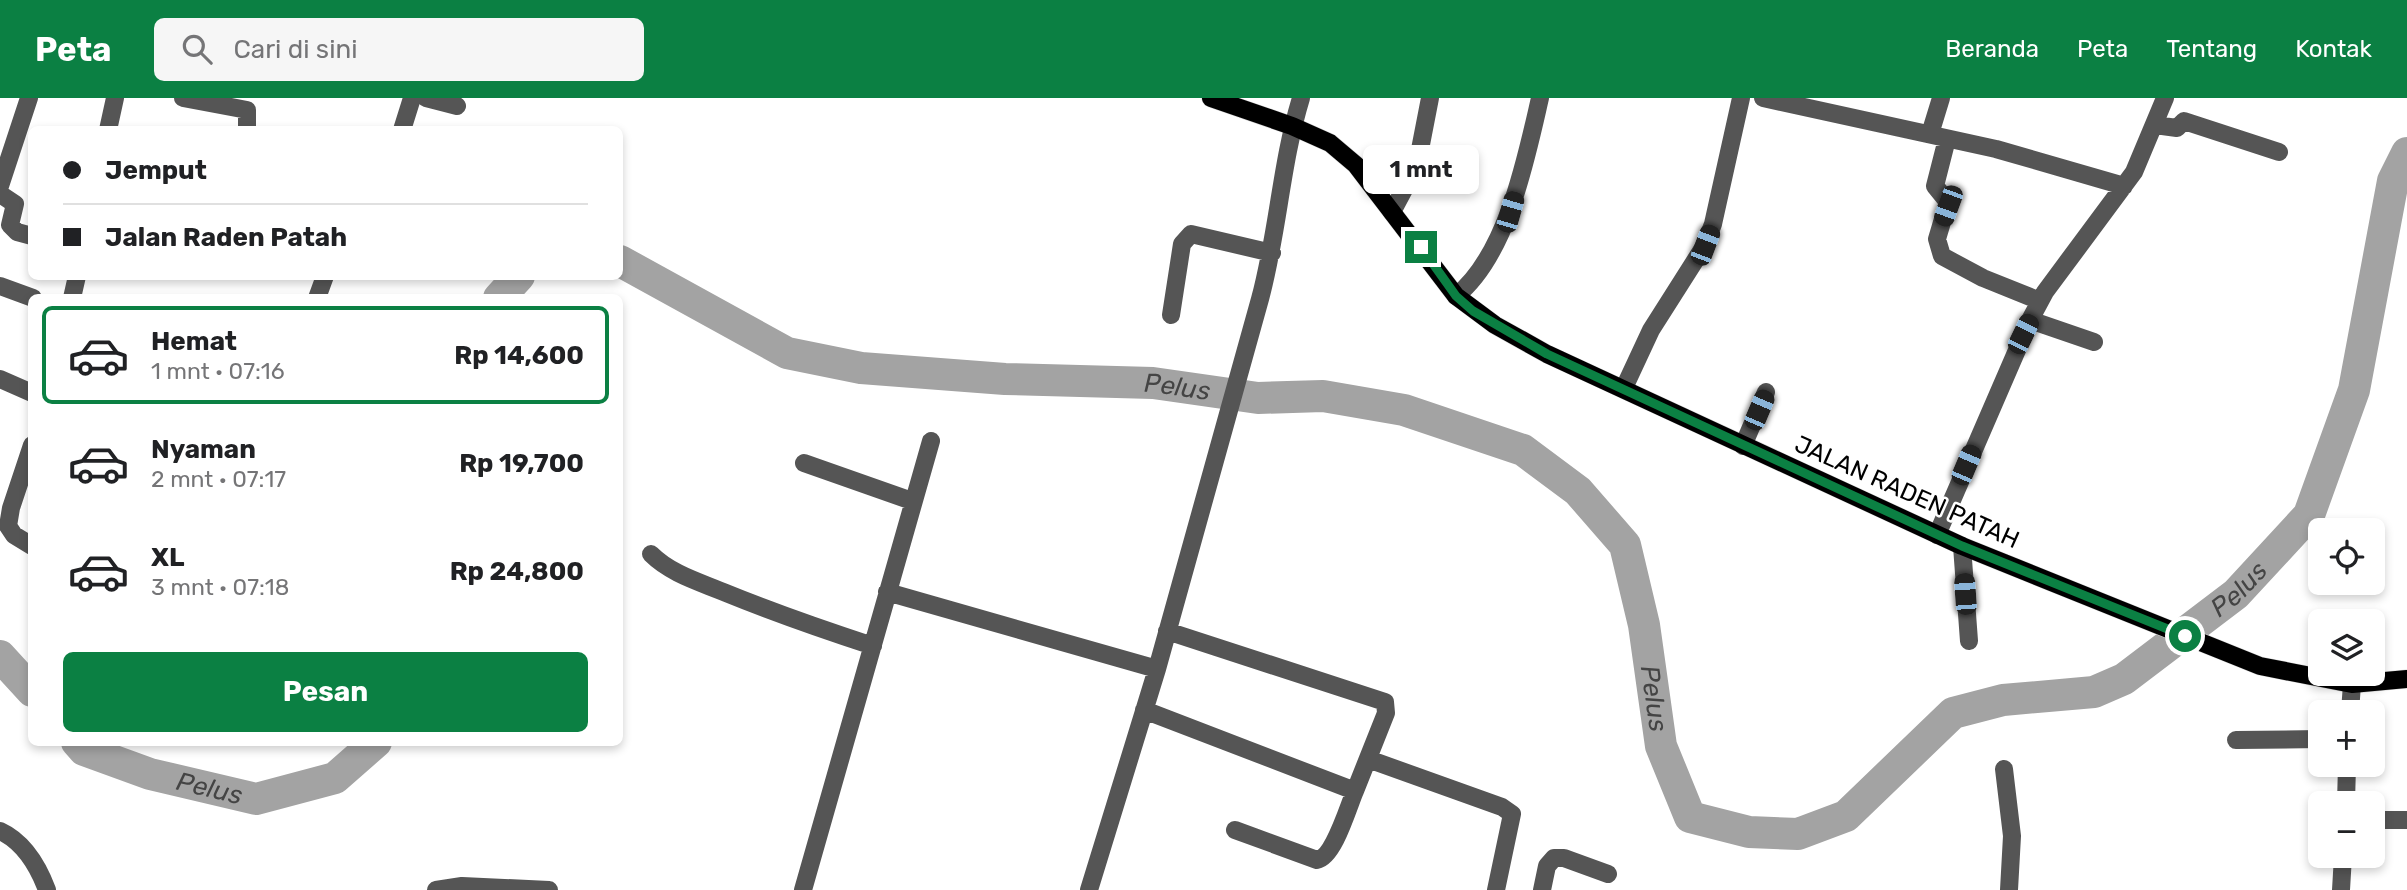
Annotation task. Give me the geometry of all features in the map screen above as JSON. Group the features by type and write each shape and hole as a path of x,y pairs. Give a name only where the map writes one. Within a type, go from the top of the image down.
{"main road":[{"name":"JALAN RADEN PATAH","path":"1212,98 1292,126 1330,143 1342,152 1456,296 1495,325 1547,354 1962,546 2260,666 2308,675"},
{"name":"JALAN RADEN PATAH","path":"2385,681 2407,679"}],"street":[{"path":"0,186 29,98"},
{"path":"183,98 247,110 247,126"},
{"path":"403,126 412,98"},
{"path":"426,98 457,106"},
{"path":"1089,890 1157,669 1272,253 1292,126 1301,98"},
{"path":"1392,212 1417,165 1430,98"},
{"path":"1456,296 1484,261 1510,212 1540,98"},
{"path":"1624,388 1651,330 1705,245 1713,224 1741,98"},
{"path":"1763,98 1996,149 2124,186"},
{"path":"1941,98 1936,186 1948,202 1937,239 1942,256 1983,278 2040,301"},
{"path":"1937,535 2030,320 2040,301 2124,186 2155,125 2165,98"},
{"path":"108,126 110,99"},
{"path":"2155,125 2177,128 2184,121 2279,152"},
{"path":"0,194 15,204 10,225 13,229 28,235"},
{"path":"1171,315 1182,244 1191,234 1272,253"},
{"path":"0,286 28,296"},
{"path":"2030,320 2094,342"},
{"path":"0,379 28,391"},
{"path":"1743,446 1766,392"},
{"path":"803,890 931,441"},
{"path":"28,455 4,524 14,535 28,543"},
{"path":"804,463 912,501"},
{"path":"1962,546 1969,641"},
{"path":"650,554 663,566 692,579 783,616 873,646"},
{"path":"887,592 1157,669"},
{"path":"1167,631 1385,702 1387,713 1330,851 1323,859 1317,860 1235,830"},
{"path":"1144,710 1354,791"},
{"path":"2236,740 2308,739"},
{"path":"1368,759 1502,807 1512,814 1496,890"},
{"path":"2004,769 2012,836 2009,890"},
{"path":"2385,820 2407,820"},
{"path":"0,831 16,841 31,858 47,890"},
{"path":"1542,890 1547,866 1554,858 1564,858 1608,874"},
{"path":"2341,890 2342,868"},
{"path":"436,890 462,886 549,890"}],"waterway":[{"name":"Pelus","path":"623,263 787,353 861,368 1005,379 1153,383 1258,398 1323,396 1404,410 1523,450 1578,491 1625,545 1644,625 1661,746 1690,817 1749,832 1798,834 1846,816 1953,713 2003,700 2094,692 2124,679 2236,594 2309,515 2354,390 2393,181 2407,153"},
{"name":"Pelus","path":"503,294 515,280"},
{"name":"Pelus","path":"0,656 28,687"},
{"name":"Pelus","path":"80,746 84,750 150,774 256,799 335,778 371,746"}],"route":[{"path":"1421,247 1438,274 1473,311 1547,354 1962,546 2185,636"}]}
